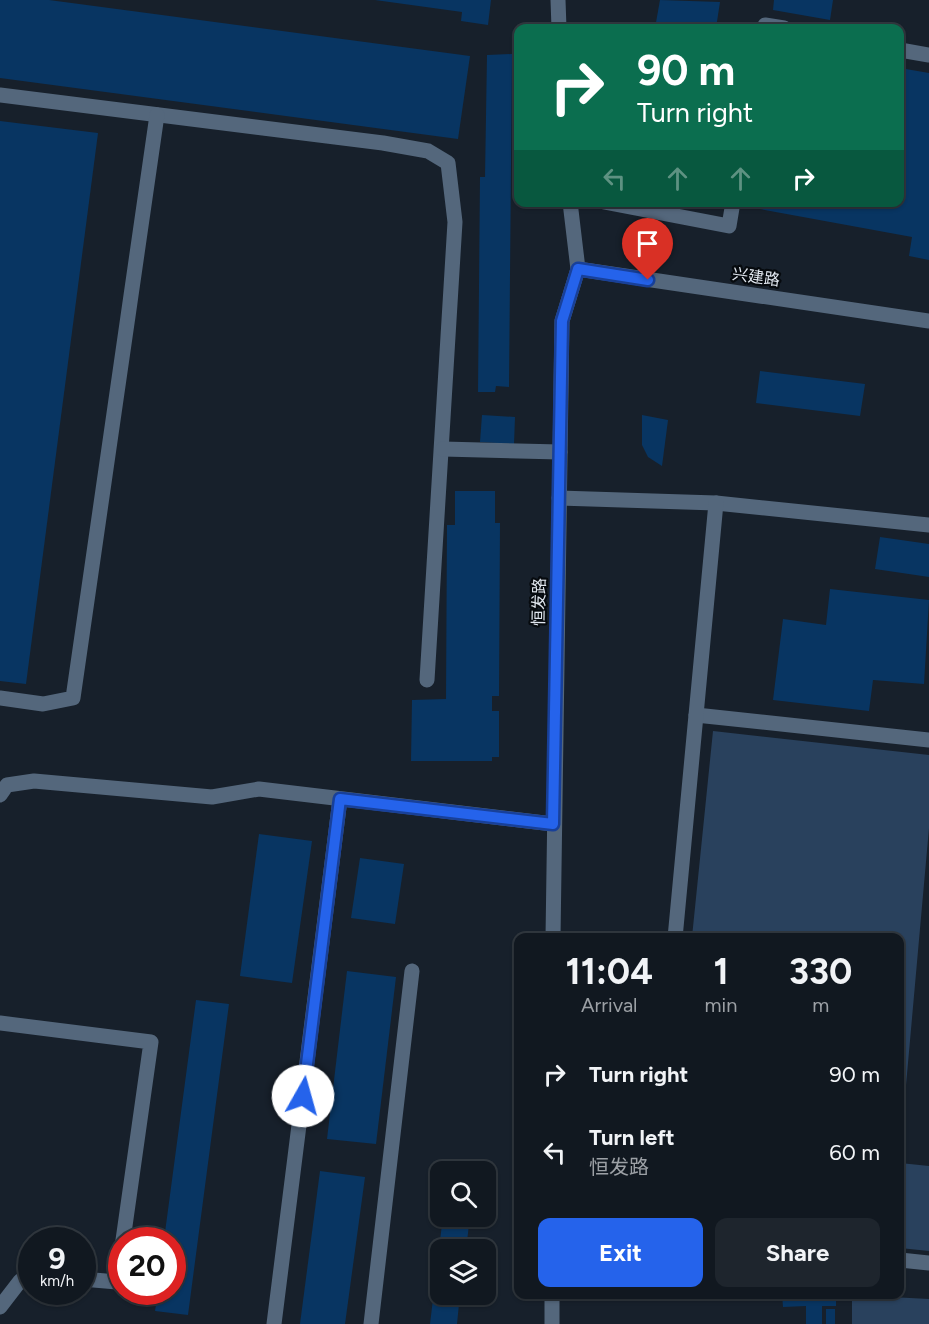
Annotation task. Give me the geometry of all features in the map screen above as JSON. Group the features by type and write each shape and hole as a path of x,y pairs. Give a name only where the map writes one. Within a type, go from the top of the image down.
{"street":[{"path":"558,0 560,24"},
{"path":"904,51 929,55"},
{"path":"0,94 383,143 428,151 448,163 456,222 427,680"},
{"path":"0,698 44,704 73,698 157,115"},
{"path":"571,207 578,269"},
{"path":"630,207 729,226 732,207"},
{"name":"兴建路","path":"578,269 929,321"},
{"name":"恒发路","path":"553,933 562,321 578,269"},
{"path":"442,449 560,452"},
{"path":"559,498 716,503 929,525"},
{"path":"675,933 716,503"},
{"path":"696,714 929,740"},
{"path":"0,795 8,785 34,781 212,797 259,789 553,824"},
{"path":"274,1324 340,799"},
{"path":"371,1324 412,971"},
{"path":"0,1023 151,1042 125,1227"},
{"path":"904,1260 929,1263"},
{"path":"0,1307 18,1284"},
{"path":"552,1299 552,1324"}],"shaded area":[{"path":"713,731 929,755 929,828 904,1108 904,933 692,933"},
{"path":"904,1163 929,1166 929,1251 904,1248"},
{"path":"852,1299 929,1299 929,1324 852,1324"}],"building":[{"path":"0,0 49,0 470,56 458,139 0,78"},
{"path":"375,0 491,0 488,25 461,21 462,12"},
{"path":"660,0 720,2 717,24 656,24"},
{"path":"774,0 833,0 830,20 773,10"},
{"path":"512,54 509,387 496,386 495,392 478,392 480,177 485,177 487,55"},
{"path":"904,69 929,73 929,260 909,256 912,237 749,207 904,207"},
{"path":"0,121 98,133 26,684 0,681"},
{"path":"760,371 865,384 860,416 756,403"},
{"path":"482,415 515,417 514,444 480,442"},
{"path":"642,415 668,420 662,466 648,457 642,445"},
{"path":"455,491 495,491 495,523 500,523 499,696 492,696 492,711 499,711 499,757 492,757 492,761 411,761 412,700 446,699 447,525 455,525"},
{"path":"880,537 929,544 929,577 875,569"},
{"path":"830,589 929,600 924,684 873,680 869,711 773,700 783,619 826,625"},
{"path":"259,834 312,841 292,983 240,976"},
{"path":"360,858 404,864 395,924 351,918"},
{"path":"347,971 396,977 376,1144 327,1139"},
{"path":"196,1000 229,1004 188,1315 155,1311 156,1305 186,1305 186,1227 166,1227"},
{"path":"320,1171 365,1177 345,1324 300,1324"},
{"path":"442,1227 469,1227 467,1239 440,1239"},
{"path":"782,1299 836,1299 836,1306 822,1306 822,1324 806,1324 806,1306 783,1307"},
{"path":"432,1305 459,1305 457,1324 430,1324"},
{"path":"826,1309 835,1309 835,1324 826,1324"}],"route":[{"path":"303,1096 340,799 553,824 562,321 578,269 648,280"}]}
